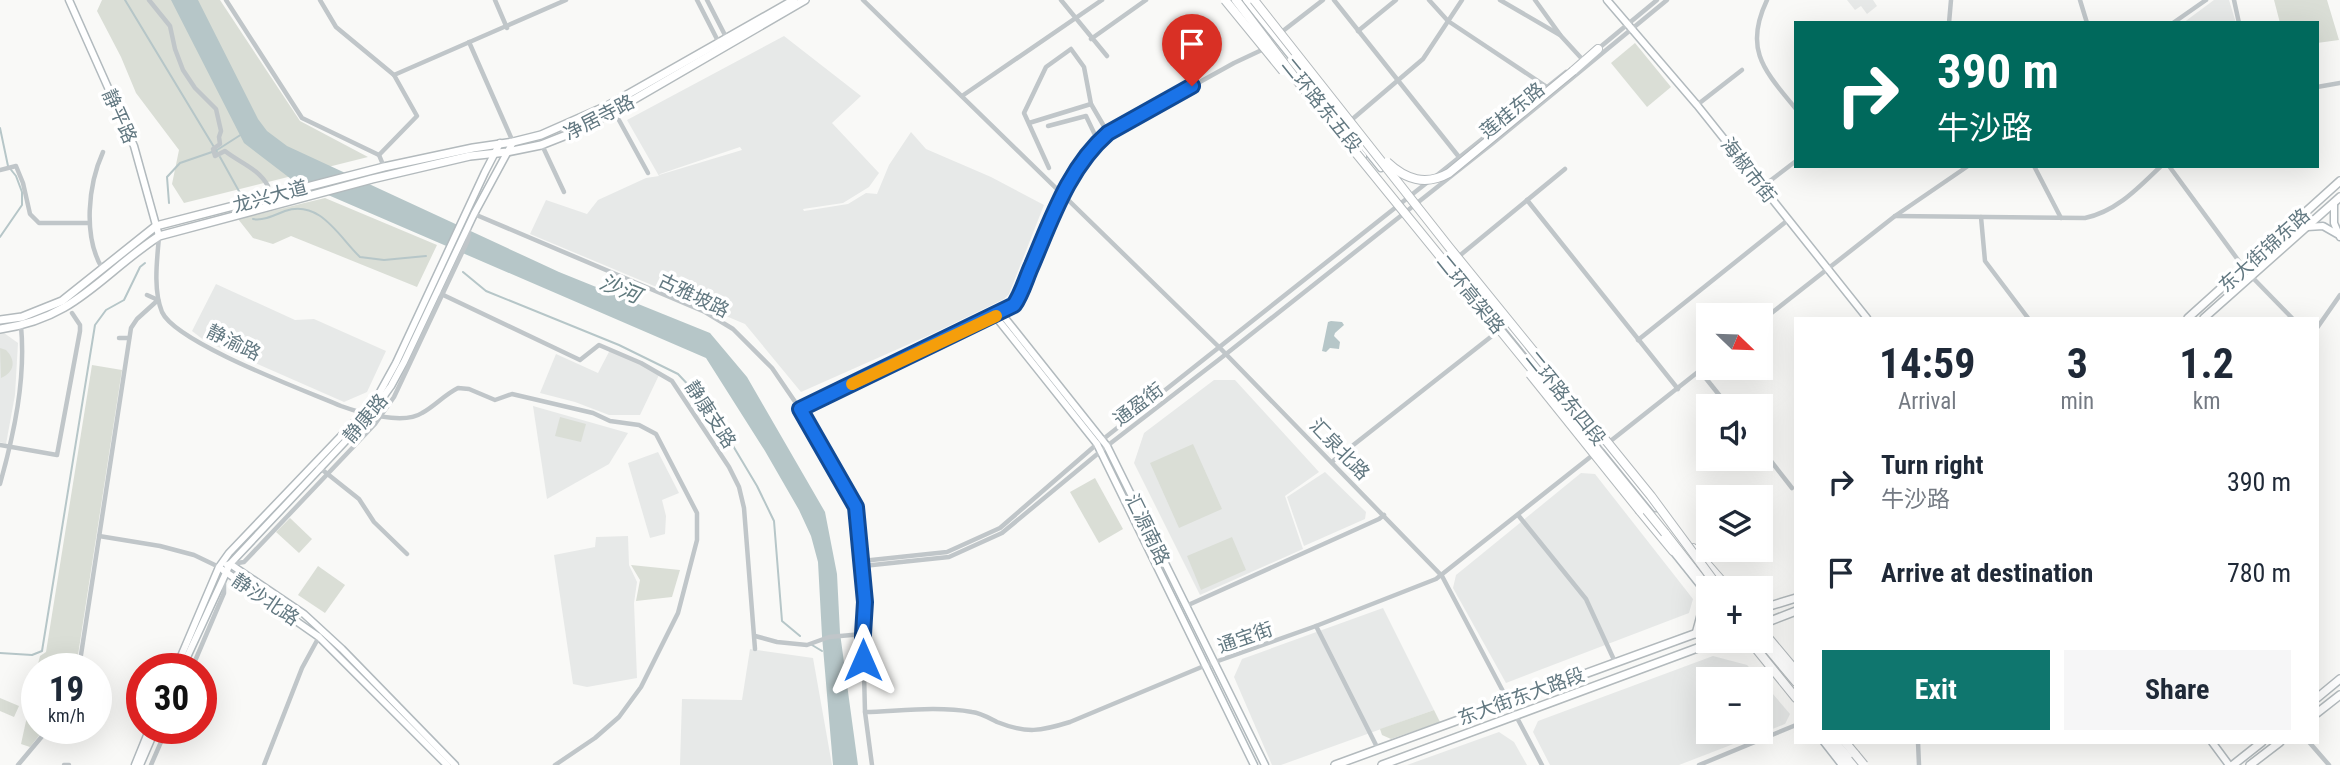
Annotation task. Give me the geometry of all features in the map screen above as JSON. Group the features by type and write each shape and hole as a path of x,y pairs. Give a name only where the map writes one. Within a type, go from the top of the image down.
{"highway":[{"path":"1225,0 1290,80 1298,83"},
{"name":"二环高架路","path":"1235,0 1298,83 1502,330 1696,577"},
{"name":"二环高架路","path":"1254,0 1651,496 1711,576"},
{"path":"1360,135 1397,171 1415,180 1439,178 1449,173 1598,49"},
{"path":"1502,330 1531,343 1640,475 1651,496"},
{"path":"1502,330 1541,390 1673,551"},
{"path":"1681,537 1718,576"},
{"path":"1773,644 1794,671"},
{"path":"1760,653 1794,695"},
{"path":"1773,653 1794,679"},
{"path":"1834,744 1849,765"},
{"path":"1848,744 1865,765"}],"main road":[{"name":"静平路","path":"69,0 134,146 159,236"},
{"name":"净居寺路","path":"372,179 470,156 541,145 574,132 614,111 794,0"},
{"name":"净居寺路","path":"384,167 541,135 609,105 806,0"},
{"name":"二环路东五段","path":"1235,0 1404,201"},
{"name":"二环路东五段","path":"1246,0 1346,124 1410,209"},
{"name":"海椒市街","path":"1607,0 1697,105 1866,317"},
{"name":"静康路","path":"182,653 219,567 229,553 371,414 391,386 440,294 474,214 513,142"},
{"name":"静康路","path":"189,653 230,564 380,392 500,144"},
{"name":"龙兴大道","path":"156,226 384,167"},
{"name":"龙兴大道","path":"159,236 372,179"},
{"path":"2337,184 2338,198 2333,223 2339,235"},
{"name":"东大街锦东路","path":"2189,317 2337,184"},
{"name":"东大街锦东路","path":"2205,317 2338,198"},
{"name":"二环路东四段","path":"1410,209 1455,260 1502,330 1605,446 1710,576"},
{"name":"二环路东四段","path":"1410,209 1596,454 1696,578"},
{"path":"2300,220 2307,227 2323,226 2339,235"},
{"path":"0,320 20,317 62,301 156,226"},
{"path":"0,329 21,326 60,312 82,298 135,252 159,236"},
{"name":"汇源南路","path":"998,315 1102,445 1265,765"},
{"path":"20,317 21,326"},
{"name":"汇源南路","path":"1102,445 1254,765"},
{"name":"静沙北路","path":"447,765 320,634 304,614 230,564 219,567 225,574 320,634 342,649 455,765"},
{"path":"1773,605 1794,599"},
{"path":"1773,621 1794,612"},
{"name":"东大街东大路段","path":"1335,765 1696,634"},
{"name":"东大街东大路段","path":"1382,765 1696,648"},
{"path":"1773,650 1794,672"},
{"path":"2319,696 2340,679"},
{"path":"2319,711 2340,695"},
{"path":"138,765 145,744"},
{"path":"138,765 148,744"},
{"path":"1826,744 1842,765"},
{"path":"1835,744 1856,765"},
{"path":"2214,744 2231,765 2259,744"},
{"path":"2250,765 2277,744"}],"street":[{"path":"149,0 170,26 183,70 216,109 221,131 220,144 216,151 225,151 256,170 268,186"},
{"path":"226,0 302,118 379,155 384,167"},
{"path":"320,0 336,27 394,75 416,116 379,155"},
{"path":"495,0 507,27"},
{"path":"394,75 566,0"},
{"path":"697,0 724,43"},
{"path":"707,0 724,43"},
{"name":"汇泉北路","path":"863,0 1227,354 1442,576 1542,765"},
{"path":"1061,0 1107,56"},
{"path":"962,96 1102,0"},
{"path":"1091,38 1146,0"},
{"path":"1276,37 1323,0"},
{"path":"1334,0 1459,157"},
{"path":"1358,31 1396,0"},
{"path":"1429,0 1448,21 1547,87"},
{"path":"1346,124 1423,60 1462,0"},
{"path":"1500,0 1560,36"},
{"path":"1535,0 1560,36 1583,60"},
{"path":"1631,26 1657,0"},
{"path":"1631,26 1667,0"},
{"path":"1767,0 1760,16 1756,50 1766,72 1794,107"},
{"path":"1949,21 1951,0"},
{"path":"2080,0 2086,21"},
{"path":"2176,21 2206,0"},
{"path":"2234,0 2239,21"},
{"name":"莲桂东路","path":"1404,201 1547,87 1631,26"},
{"name":"莲桂东路","path":"1410,209 1576,76 1631,26"},
{"path":"469,42 513,142"},
{"path":"800,409 1014,305 1063,194 1075,172 1099,141 1108,133 1234,63 1273,45"},
{"path":"1049,168 1024,113 1046,67 1071,49 1084,67 1091,104 1105,128"},
{"path":"1697,105 1742,70"},
{"path":"2319,87 2340,83"},
{"path":"1029,123 1091,104"},
{"path":"614,111 648,173"},
{"path":"1048,126 1086,116 1096,137"},
{"path":"541,145 564,192"},
{"path":"102,270 94,255 88,223 96,168 103,152"},
{"path":"1762,187 1794,163"},
{"path":"0,170 16,166 30,214 39,223 88,223"},
{"path":"1773,311 1895,216 1965,168"},
{"path":"2035,168 2061,218"},
{"path":"1895,216 2085,218 2118,205 2159,168"},
{"path":"2170,168 2244,268"},
{"path":"1455,260 1565,169"},
{"name":"通盈街","path":"862,564 947,552 1000,528 1404,201"},
{"path":"1527,201 1678,389"},
{"name":"通盈街","path":"1102,445 1227,354 1410,209"},
{"name":"古雅坡路","path":"474,214 705,312 733,329 772,368 800,409 856,507 865,602 865,712 872,765"},
{"path":"1981,217 1985,261 2027,317"},
{"path":"1638,340 1788,220"},
{"path":"81,653 129,338 137,319 158,300 159,236"},
{"path":"2252,277 2291,317"},
{"path":"230,564 244,562 381,415 394,397 440,294"},
{"name":"静康支路","path":"440,294 580,360 598,345 640,363 672,381 729,467 739,487 744,508 755,649"},
{"path":"147,295 158,300"},
{"path":"2319,325 2340,295"},
{"name":"静渝路","path":"158,300 168,321 198,342 362,414 393,418 419,416 458,388 469,389 495,400 512,394 593,413 610,422 639,425 656,434 697,513 697,540 678,613 641,687 619,717 595,738 555,765"},
{"path":"0,444 57,454 80,331 80,325 72,313"},
{"path":"0,484 19,397 23,343 21,326"},
{"path":"1333,461 1502,330"},
{"path":"119,338 129,338"},
{"name":"通宝街","path":"865,712 923,709 975,712 1032,732 1070,722 1205,665 1316,626 1442,576 1696,374"},
{"path":"1707,380 1718,394"},
{"path":"1773,464 1792,488"},
{"path":"318,466 359,499 374,522 407,554"},
{"path":"1186,606 1384,515"},
{"path":"1518,515 1586,599 1615,662"},
{"path":"99,536 160,546 194,555 219,567"},
{"path":"198,653 224,593 225,574"},
{"path":"1316,626 1378,749"},
{"path":"264,765 302,668 320,634"},
{"path":"755,636 776,642 810,644 829,637 863,634"},
{"path":"1699,765 1794,726"},
{"path":"18,765 36,744"},
{"path":"151,765 160,744"},
{"path":"1918,744 1919,765"},
{"path":"2311,744 2329,765"}],"shaded area":[{"path":"102,0 220,0 300,121 368,157 184,203 172,184 179,150 136,93 97,11"},
{"path":"171,0 198,0 258,119 267,131 287,146 559,272 710,333 747,377 825,512 837,574 840,633 858,765 833,765 818,562 811,536 765,451 706,358 291,179 244,143"},
{"path":"1847,0 1873,0 1877,6 1867,14 1861,6 1855,10"},
{"path":"2214,0 2229,0 2235,21 2186,21"},
{"path":"2274,0 2327,0 2339,40 2319,43 2319,21 2279,21"},
{"path":"784,36 861,96 832,123 879,173 869,187 843,203 803,209 804,211 848,204 866,193 877,194 889,165 911,132 926,149 991,177 1044,205 1009,294 1004,299 801,392 745,324 530,234 546,200 587,214 598,200 646,178 659,176 627,120","holes":["740,147 742,150 659,175"]},
{"path":"1635,43 1671,87 1647,107 1611,63"},
{"path":"325,198 437,245 417,287 291,236 273,244 253,238 238,219"},
{"path":"216,284 295,320 314,319 386,351 367,392 344,402 205,341 192,331"},
{"path":"1328,322 1342,322 1344,325 1334,336 1340,342 1339,349 1330,348 1326,352 1322,351"},
{"path":"4,333 18,343 15,395 6,444 0,442 0,334"},
{"path":"0,348 6,350 13,362 9,372 1,378"},
{"path":"610,350 659,375 640,415 609,415 540,393 556,354 598,373"},
{"path":"92,365 122,370 78,653 46,652"},
{"path":"1214,380 1235,380 1319,472 1285,496 1303,549 1200,595 1134,463 1144,433"},
{"path":"533,406 628,433 609,464 547,499"},
{"path":"560,417 586,424 581,442 555,436"},
{"path":"1193,444 1222,509 1179,528 1150,463"},
{"path":"658,452 679,493 662,500 666,516 665,534 650,538 628,463"},
{"path":"1325,472 1366,512 1365,519 1304,546 1287,497"},
{"path":"1581,473 1595,474 1693,599 1689,613 1506,683 1453,588 1456,575"},
{"path":"1095,478 1123,529 1099,543 1070,492"},
{"path":"290,518 312,539 299,553 276,532"},
{"path":"628,536 629,565 637,582 634,603 637,678 587,687 573,684 554,555 595,547 596,537"},
{"path":"1232,537 1246,570 1201,590 1187,556"},
{"path":"631,565 680,570 672,597 636,601 640,580"},
{"path":"318,566 345,585 325,613 298,595"},
{"path":"1383,608 1434,710 1281,765 1272,765 1234,677 1242,659"},
{"path":"750,649 813,658 832,765 680,765 682,699 742,700"},
{"path":"1713,656 1749,667 1696,667 1696,744 1733,744 1679,765 1550,765 1533,732 1538,721"},
{"path":"1773,694 1790,714 1785,724 1773,729"},
{"path":"0,698 19,706 14,717 0,711"},
{"path":"1434,710 1440,722 1391,739 1382,735 1380,729"},
{"path":"1499,732 1514,742 1527,765 1407,765"}],"waterway":[{"path":"125,0 217,152"},
{"path":"0,128 8,166 16,176 22,192 22,205 0,237"},
{"path":"217,150 242,134"},
{"path":"169,203 167,177 180,163 212,152"},
{"path":"220,157 240,193"},
{"path":"253,219 297,209 309,210 328,222 360,257 384,260 426,256"},
{"path":"0,653 32,655 42,651 95,325 106,310 124,300 140,267 145,263"},
{"path":"463,272 486,291 619,345 678,374 711,409 757,486 774,521 782,621 800,636"},
{"path":"812,645 822,651"}],"slow traffic":[{"path":"852,384 996,316"}],"route":[{"path":"863,660 865,602 856,507 800,409 1014,305 1063,194 1075,172 1099,141 1108,133 1192,86"}],"water label":[{"name":"沙河","path":"620,289"}]}
